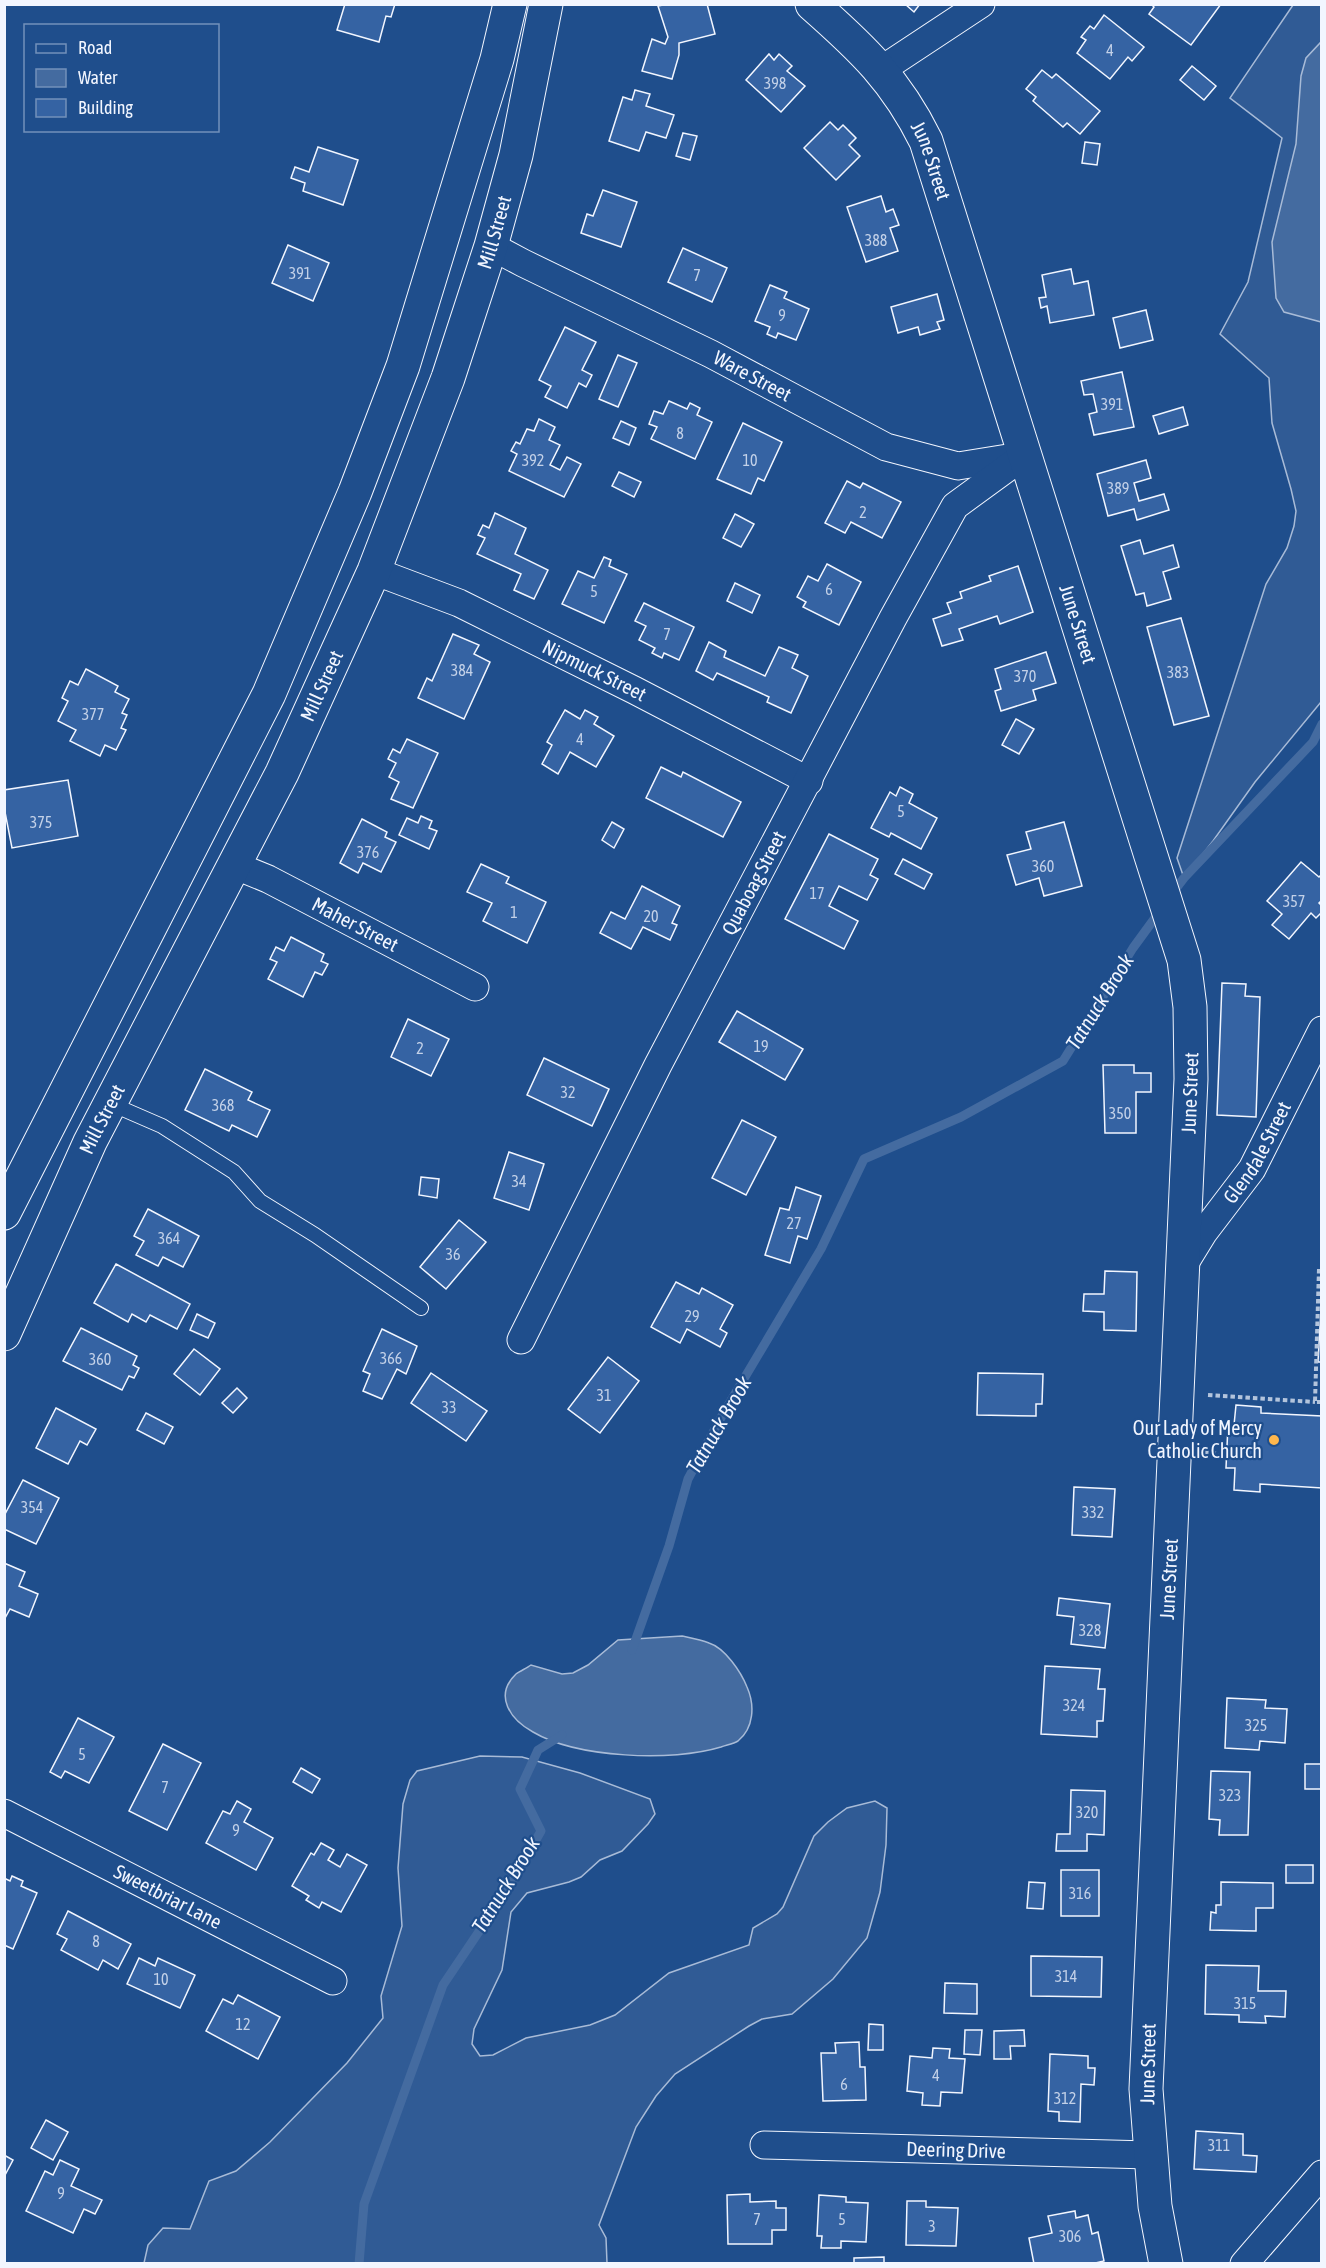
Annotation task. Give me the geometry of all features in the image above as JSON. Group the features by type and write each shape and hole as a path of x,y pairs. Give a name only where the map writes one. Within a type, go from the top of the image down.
{"main road":[{"path":"4,1213 268,694 356,492 403,366 494,70 510,4"},
{"name":"Mill Street","path":"4,1334 90,1142 282,773 374,571 448,378 491,246 516,155 546,4"},
{"name":"June Street","path":"812,4 858,45 881,70 907,105 932,158 1184,960 1188,984 1192,1052 1146,2089 1149,2155 1155,2206 1166,2264"}],"street":[{"path":"881,70 981,4"},
{"name":"Ware Street","path":"491,246 711,354 886,447 958,466 1026,455"},
{"name":"Quaboag Street","path":"521,1340 658,1065 893,618 955,506 1026,455"},
{"name":"Nipmuck Street","path":"374,571 459,603 809,781"},
{"name":"Maher Street","path":"234,865 268,879 475,987"},
{"name":"Glendale Street","path":"1183,1266 1204,1232 1252,1169 1322,1030"},
{"name":"Sweetbriar Lane","path":"4,1813 333,1981"},
{"name":"Deering Drive","path":"764,2145 1149,2155"},
{"path":"1244,2264 1322,2174"}],"lane":[{"path":"109,1103 162,1126 234,1172 260,1201 315,1235 421,1308"}],"path":[{"path":"1315,1402 1319,1269"},
{"path":"1316,1380 1322,1380"},
{"path":"1204,1395 1322,1402"},
{"path":"1200,1452 1227,1454"}],"shaded area":[{"path":"1293,5 1321,5 1321,702 1255,782 1184,878 1177,858 1266,584 1287,548 1296,511 1272,423 1269,378 1220,334 1248,282 1282,138 1230,98"},
{"path":"480,1756 522,1757 580,1773 650,1799 655,1814 622,1851 600,1860 581,1877 527,1893 511,1912 502,1970 474,2029 472,2044 480,2056 493,2055 526,2038 590,2025 615,2015 669,1973 749,1945 753,1928 777,1914 783,1907 814,1836 847,1808 875,1801 887,1808 886,1845 880,1892 867,1938 833,1979 792,2014 762,2019 749,2026 675,2074 656,2096 636,2127 599,2225 606,2238 607,2263 144,2263 148,2245 163,2228 190,2229 209,2181 236,2171 270,2142 347,2063 383,2018 381,1996 402,1926 398,1868 403,1804 410,1780 417,1771"}],"water":[{"path":"1321,42 1321,322 1284,312 1276,298 1272,242 1296,144 1301,76 1306,58"},
{"path":"682,1636 709,1643 721,1650 732,1661 744,1681 750,1694 752,1716 747,1730 738,1741 701,1752 677,1755 625,1755 599,1752 552,1741 533,1732 518,1721 508,1707 505,1699 509,1682 516,1674 531,1665 562,1674 573,1673 588,1665 618,1640"}],"building":[{"path":"345,4 395,4 391,17 386,16 379,42 337,30"},
{"path":"707,4 715,34 679,43 679,55 672,79 642,71 652,39 665,44 668,37 658,6"},
{"path":"905,4 920,4 914,12"},
{"path":"1151,4 1221,4 1191,45 1149,14 1154,7"},
{"path":"1104,15 1144,47 1132,61 1128,57 1110,79 1077,53 1086,40 1081,37 1090,26 1094,29"},
{"path":"769,54 774,60 779,54 792,66 787,71 805,86 781,112 746,80"},
{"path":"1192,66 1216,86 1204,100 1180,80"},
{"path":"1042,70 1052,78 1056,74 1100,111 1080,134 1067,123 1063,127 1033,101 1036,97 1026,89"},
{"path":"635,90 650,94 646,106 674,115 666,138 646,132 639,151 609,141 623,97 632,100"},
{"path":"830,122 838,130 843,125 856,138 849,145 860,156 836,180 804,148"},
{"path":"683,133 697,136 690,160 676,156"},
{"path":"1085,142 1100,144 1097,165 1082,163"},
{"path":"318,147 358,160 343,205 303,191 305,183 291,178 295,167 309,172"},
{"path":"603,190 637,202 621,247 581,233 587,214 593,216"},
{"path":"881,196 886,212 893,209 899,225 890,228 898,251 866,262 847,207"},
{"path":"288,245 329,263 313,301 272,283"},
{"path":"683,248 727,268 712,302 668,282"},
{"path":"1071,269 1074,284 1088,281 1094,315 1050,323 1047,306 1041,308 1039,298 1046,297 1042,275"},
{"path":"770,285 787,292 784,298 809,309 796,340 778,333 776,338 767,334 770,327 755,321"},
{"path":"937,294 944,320 937,322 940,329 920,335 918,327 898,333 891,307"},
{"path":"1146,310 1153,340 1120,348 1113,318"},
{"path":"565,327 596,342 582,370 592,375 586,387 579,383 567,408 545,397 551,386 539,380"},
{"path":"618,355 637,363 618,407 599,399"},
{"path":"1122,372 1134,427 1094,435 1089,414 1097,412 1093,394 1084,395 1081,381"},
{"path":"669,401 687,409 690,403 700,408 697,415 712,422 695,459 651,439 657,427 649,424 654,411 663,414"},
{"path":"1183,407 1188,425 1159,434 1153,416"},
{"path":"539,419 555,427 549,440 560,445 550,465 560,470 567,457 581,464 564,497 509,471 517,454 511,451 516,442 520,444 527,429 534,431"},
{"path":"621,421 636,428 629,445 613,438"},
{"path":"743,423 782,442 764,481 758,478 751,494 717,479"},
{"path":"1146,460 1151,478 1134,483 1139,501 1164,494 1169,510 1137,520 1134,509 1108,516 1097,474"},
{"path":"619,472 641,482 634,497 612,486"},
{"path":"847,481 860,488 863,483 901,502 882,538 851,522 845,533 825,523"},
{"path":"495,513 526,528 515,554 548,570 534,599 514,590 521,574 477,554 485,538 478,535 483,525 489,528"},
{"path":"735,514 754,524 741,547 723,538"},
{"path":"1140,540 1144,554 1173,545 1179,567 1163,572 1171,599 1147,606 1144,593 1136,595 1121,546"},
{"path":"604,557 611,560 609,566 627,574 604,623 562,604 578,571 594,578"},
{"path":"827,564 861,582 839,625 803,607 806,602 797,597 808,576 818,581"},
{"path":"1018,566 1033,612 1000,624 997,616 959,629 963,640 942,646 933,619 951,613 947,603 962,598 960,592 991,581 989,576"},
{"path":"735,583 760,595 752,613 727,601"},
{"path":"644,603 694,627 679,660 664,653 662,658 652,653 655,648 639,640 646,626 635,621"},
{"path":"1181,618 1209,716 1174,725 1147,627"},
{"path":"453,634 479,645 474,654 490,662 464,719 418,698 427,678 432,681"},
{"path":"709,642 726,651 724,657 765,676 779,647 798,655 792,668 808,676 791,713 767,702 769,697 717,673 713,680 696,671"},
{"path":"1046,652 1056,683 1033,690 1036,700 1001,711 995,691 1001,689 995,669"},
{"path":"86,669 118,686 115,692 129,699 122,713 127,715 121,728 126,730 116,750 105,745 100,756 70,741 76,730 58,721 68,701 62,698 70,681 78,685"},
{"path":"565,710 580,719 585,710 598,717 594,724 614,736 596,767 570,752 558,774 542,764 552,745 547,742"},
{"path":"1016,719 1034,729 1019,754 1002,745"},
{"path":"407,739 438,753 413,808 391,799 399,782 389,777 396,763 388,759 393,749 400,753"},
{"path":"661,767 681,777 683,772 741,802 723,837 646,798"},
{"path":"68,780 78,836 12,848 4,807 4,790"},
{"path":"900,787 913,794 909,803 937,818 921,849 891,833 889,837 871,828 890,792 896,796"},
{"path":"421,816 432,821 429,828 437,831 429,849 399,835 407,818 418,823"},
{"path":"362,819 387,832 385,837 396,842 381,872 363,863 358,873 340,863"},
{"path":"612,822 624,829 614,848 602,840"},
{"path":"1064,822 1082,886 1044,896 1039,878 1016,885 1007,855 1031,849 1026,832"},
{"path":"829,834 878,859 870,875 878,879 867,900 839,886 829,906 858,921 844,949 785,919"},
{"path":"903,859 932,874 924,889 895,874"},
{"path":"1301,862 1319,877 1322,874 1322,900 1319,903 1322,906 1322,912 1316,918 1311,913 1289,939 1272,925 1282,914 1267,901"},
{"path":"481,864 509,877 506,883 546,902 527,943 483,921 492,903 467,892"},
{"path":"642,886 680,906 672,923 677,925 670,940 643,927 631,949 600,933 611,912 625,919"},
{"path":"291,937 324,954 321,961 328,964 322,975 315,972 303,997 268,979 277,962 270,959 276,947 284,951"},
{"path":"1222,983 1246,984 1245,996 1260,997 1256,1117 1217,1115"},
{"path":"737,1011 803,1049 785,1080 719,1042"},
{"path":"408,1019 449,1039 431,1076 391,1057"},
{"path":"544,1058 609,1089 592,1126 527,1095"},
{"path":"1103,1065 1134,1065 1134,1073 1151,1073 1151,1092 1136,1092 1136,1133 1105,1133"},
{"path":"205,1069 252,1092 248,1100 270,1110 257,1137 232,1125 229,1131 185,1110"},
{"path":"742,1120 776,1137 746,1195 712,1178"},
{"path":"509,1152 544,1164 529,1210 494,1198"},
{"path":"421,1177 439,1179 437,1198 419,1195"},
{"path":"796,1187 821,1196 807,1239 798,1236 790,1263 765,1255 780,1208 789,1210"},
{"path":"148,1209 199,1236 183,1267 163,1257 158,1266 136,1255 144,1241 134,1236"},
{"path":"459,1220 486,1242 446,1289 420,1267"},
{"path":"116,1264 190,1304 177,1329 150,1315 146,1322 132,1314 128,1322 94,1303"},
{"path":"1105,1271 1137,1272 1136,1331 1104,1330 1104,1312 1083,1311 1084,1294 1104,1294"},
{"path":"676,1282 699,1294 702,1288 733,1305 720,1329 727,1333 720,1347 687,1329 680,1343 651,1327"},
{"path":"1321,1309 1322,1362 1318,1362"},
{"path":"197,1314 215,1323 208,1338 190,1330"},
{"path":"81,1328 137,1356 133,1365 139,1368 134,1378 129,1376 122,1390 63,1361"},
{"path":"382,1329 417,1346 406,1374 397,1369 382,1399 363,1391 370,1374 363,1371"},
{"path":"194,1349 220,1369 200,1395 174,1374"},
{"path":"608,1357 639,1381 600,1433 568,1409"},
{"path":"431,1373 487,1411 466,1441 411,1403"},
{"path":"978,1373 1043,1374 1042,1404 1036,1404 1036,1416 977,1415"},
{"path":"237,1388 247,1398 233,1413 222,1403"},
{"name":"Our Lady of Mercy Catholic Church","path":"1236,1405 1261,1407 1261,1413 1322,1416 1322,1488 1260,1484 1260,1492 1234,1490 1235,1468 1226,1468 1228,1425 1234,1425"},
{"path":"56,1408 96,1429 87,1445 80,1441 68,1464 36,1448"},
{"path":"146,1413 173,1427 164,1444 137,1430"},
{"path":"23,1480 59,1498 36,1544 4,1529 4,1516"},
{"path":"1074,1487 1115,1489 1112,1537 1072,1535"},
{"path":"4,1563 25,1572 19,1586 38,1594 29,1617 10,1609 4,1620"},
{"path":"1059,1598 1110,1604 1105,1648 1071,1644 1074,1617 1057,1615"},
{"path":"1045,1666 1100,1669 1098,1689 1105,1689 1103,1721 1097,1721 1097,1737 1041,1734"},
{"path":"1227,1698 1266,1700 1265,1708 1287,1709 1285,1743 1260,1741 1259,1750 1225,1748"},
{"path":"78,1718 114,1737 89,1783 65,1771 61,1778 50,1772"},
{"path":"163,1744 201,1763 167,1830 129,1811"},
{"path":"1305,1764 1322,1764 1322,1789 1305,1789"},
{"path":"301,1768 320,1779 312,1793 293,1782"},
{"path":"1211,1771 1250,1772 1248,1835 1219,1835 1220,1820 1209,1819"},
{"path":"1071,1790 1105,1791 1104,1835 1087,1834 1087,1851 1056,1851 1057,1834 1070,1834"},
{"path":"237,1801 251,1809 244,1822 273,1838 256,1870 206,1843 223,1811 230,1814"},
{"path":"321,1843 334,1850 328,1860 340,1867 347,1854 367,1865 341,1912 322,1902 319,1908 306,1900 309,1896 292,1886 311,1853 314,1855"},
{"path":"1286,1865 1313,1865 1313,1883 1286,1883"},
{"path":"1061,1870 1099,1870 1099,1916 1061,1916"},
{"path":"12,1876 23,1881 21,1886 37,1893 13,1949 4,1945 4,1878 10,1881"},
{"path":"1029,1882 1045,1883 1043,1909 1027,1908"},
{"path":"1221,1882 1273,1883 1273,1908 1256,1908 1256,1931 1210,1930 1211,1912 1216,1913 1216,1905 1221,1905"},
{"path":"68,1911 131,1944 118,1969 103,1960 98,1970 61,1950 67,1939 57,1934"},
{"path":"1031,1956 1102,1957 1101,1997 1031,1996"},
{"path":"139,1958 155,1966 158,1958 195,1975 180,2008 127,1984"},
{"path":"1206,1965 1259,1966 1258,1991 1286,1991 1285,2017 1265,2016 1266,2023 1239,2022 1239,2015 1205,2014"},
{"path":"945,1983 977,1984 977,2014 944,2013"},
{"path":"238,1995 280,2017 258,2059 206,2031 223,1999 233,2004"},
{"path":"869,2024 883,2025 883,2050 868,2050"},
{"path":"965,2030 982,2030 980,2055 964,2054"},
{"path":"1024,2030 1025,2046 1010,2046 1011,2059 994,2059 994,2031"},
{"path":"859,2042 860,2067 865,2067 866,2100 823,2101 821,2053 836,2053 835,2043"},
{"path":"933,2048 950,2049 949,2058 965,2059 962,2093 941,2092 940,2106 922,2105 923,2093 907,2091 910,2056 932,2058"},
{"path":"1050,2054 1088,2056 1088,2068 1095,2068 1094,2085 1081,2084 1080,2122 1059,2121 1059,2112 1048,2111"},
{"path":"46,2120 68,2132 53,2160 31,2148"},
{"path":"1196,2131 1243,2134 1243,2155 1257,2156 1256,2172 1194,2169"},
{"path":"4,2155 13,2160 4,2177"},
{"path":"60,2160 79,2169 71,2186 102,2200 95,2214 84,2209 73,2233 26,2211 45,2171 53,2175"},
{"path":"750,2194 750,2202 776,2201 776,2208 786,2208 786,2230 772,2230 772,2244 728,2244 727,2195"},
{"path":"819,2195 846,2197 846,2202 868,2203 866,2242 841,2241 841,2248 821,2248 822,2236 817,2236"},
{"path":"907,2201 926,2201 926,2207 958,2208 956,2246 906,2245"},
{"path":"1075,2211 1076,2218 1088,2215 1092,2234 1098,2232 1104,2261 1091,2264 1034,2264 1029,2238 1052,2233 1048,2216"},
{"path":"884,2257 884,2264 854,2264 854,2258"}],"waterway":[{"name":"Tatnuck Brook","path":"1171,895 1184,878 1313,742 1322,724"},
{"name":"Tatnuck Brook","path":"632,1650 669,1546 688,1479 723,1414 821,1249 864,1159 961,1117 1063,1061 1133,948 1160,911"},
{"name":"Tatnuck Brook","path":"359,2264 364,2204 443,1985 509,1887 541,1831 520,1789 538,1750 562,1735"}],"place":[{"name":"Our Lady of Mercy Catholic Church","path":"1274,1440"}]}
